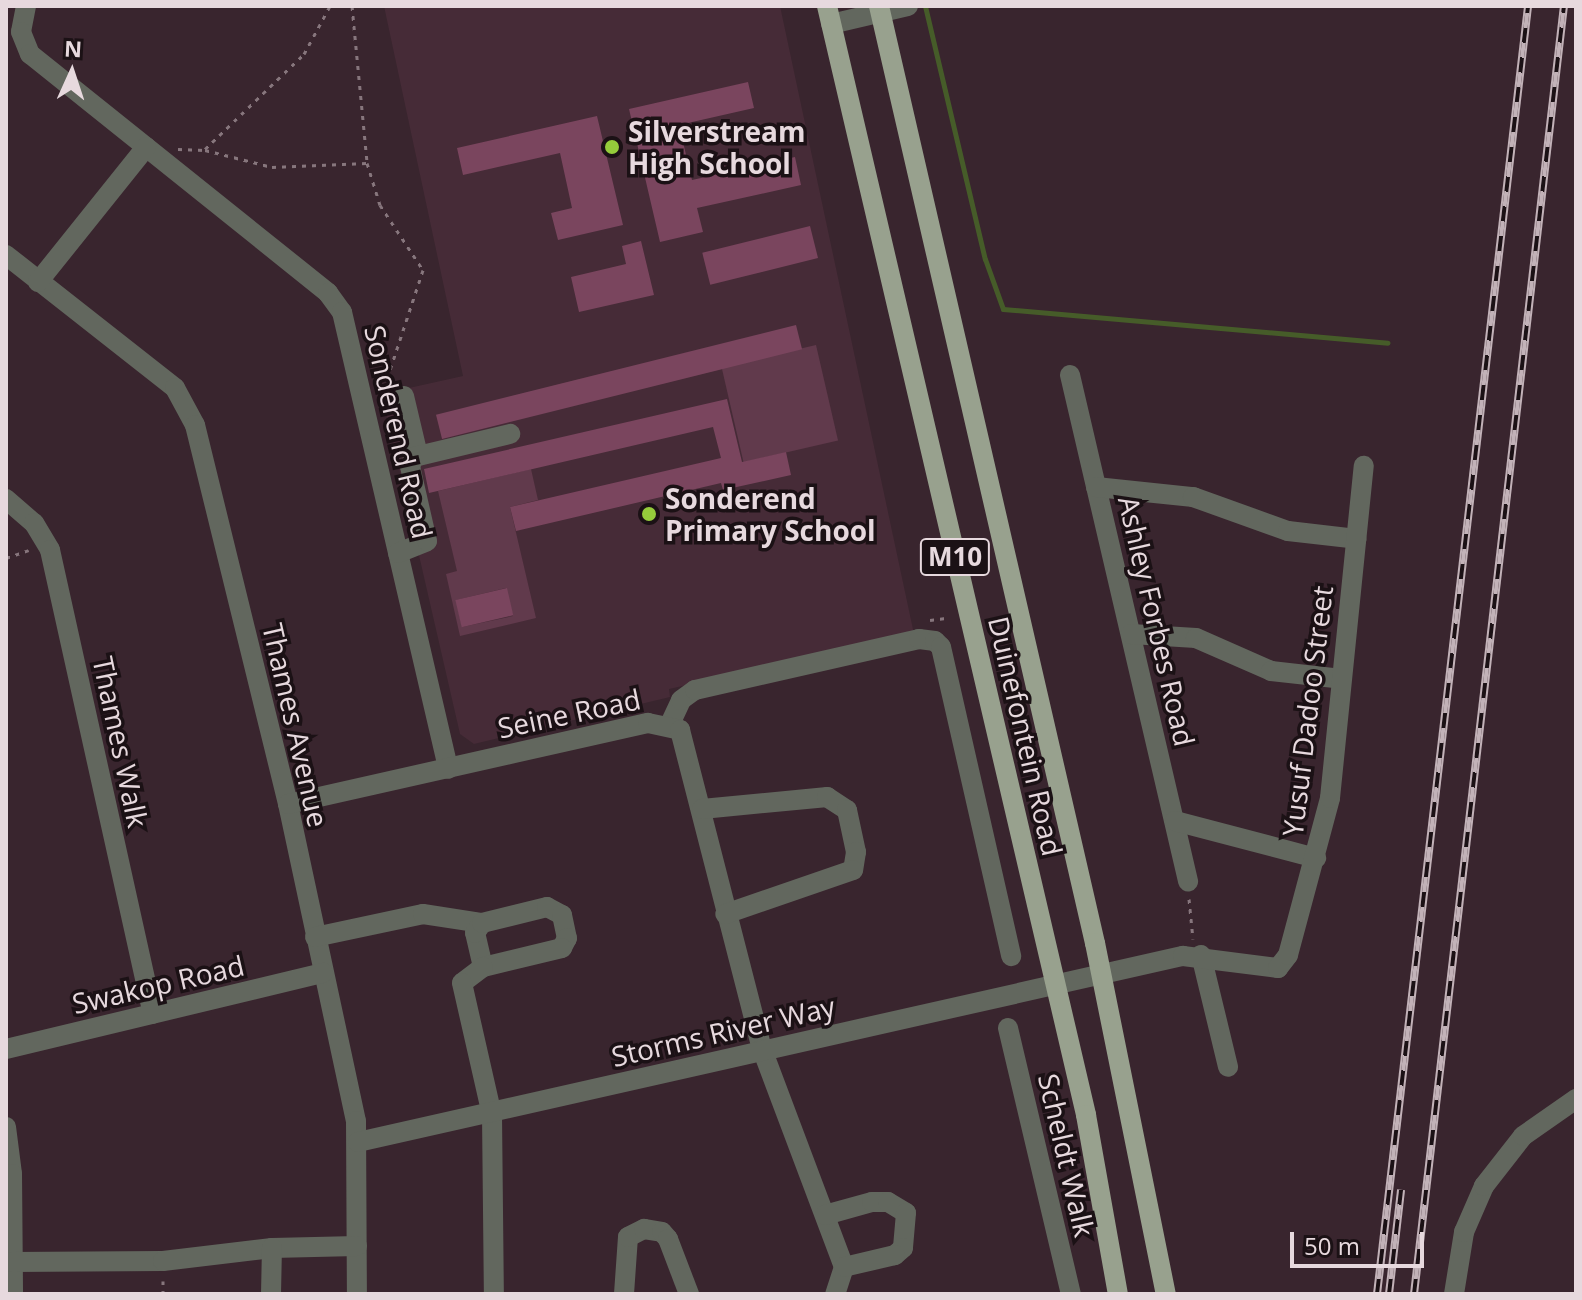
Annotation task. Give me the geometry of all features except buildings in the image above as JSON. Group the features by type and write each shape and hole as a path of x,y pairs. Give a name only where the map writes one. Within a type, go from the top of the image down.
{"main road":[{"name":"Duinefontein Road","path":"880,9 1101,974 1166,1294"},
{"name":"Duinefontein Road","path":"829,15 1086,1115 1118,1294"}],"street":[{"name":"Sonderend Road","path":"26,6 21,32 30,54 328,293 342,312 448,769"},
{"path":"829,15 908,6"},
{"path":"38,282 146,147"},
{"name":"Thames Avenue","path":"6,255 175,388 190,411 288,804 358,1142 357,1294"},
{"name":"Ashley Forbes Road","path":"1070,375 1188,886"},
{"path":"404,396 418,455"},
{"path":"398,553 427,541 410,466 418,455 510,434"},
{"name":"Yusuf Dadoo Street","path":"1101,974 1197,949 1260,969 1283,963 1316,858 1330,798 1364,466"},
{"path":"1096,487 1193,497 1288,531 1357,539"},
{"name":"Thames Walk","path":"6,499 34,523 50,550 153,1014"},
{"path":"1131,634 1206,640 1271,671 1342,679"},
{"path":"670,724 681,700 695,690 919,639 935,641 941,647 1011,956"},
{"name":"Seine Road","path":"288,804 648,723 670,724 685,739 725,914 762,1049 844,1267"},
{"path":"702,809 827,797 847,810 856,852 853,870 725,914"},
{"path":"1175,821 1316,858"},
{"path":"315,937 423,914 482,923 547,907 562,915 567,938 562,948 483,967 465,978 461,990 492,1115 494,1294"},
{"path":"482,923 475,933 483,967"},
{"path":"1197,949 1228,1067"},
{"name":"Swakop Road","path":"6,1049 323,973"},
{"name":"Storms River Way","path":"358,1142 492,1115 762,1049 1101,974"},
{"name":"Scheldt Walk","path":"1008,1028 1071,1294"},
{"path":"1454,1294 1464,1232 1484,1186 1523,1136 1576,1099"},
{"path":"6,1127 13,1294"},
{"path":"825,1215 872,1202 888,1202 906,1213 903,1248 895,1255 844,1267 835,1294"},
{"path":"624,1294 628,1237 644,1229 662,1232 668,1239 689,1294"},
{"path":"12,1262 163,1261 263,1249 357,1246"},
{"path":"263,1249 271,1294"}],"path":[{"path":"205,150 304,54 330,6"},
{"path":"352,6 367,163 380,205 423,270 387,379 359,382"},
{"path":"146,147 205,150 272,167 367,163"},
{"path":"1188,886 1197,949"}],"shaded area":[{"path":"384,6 780,6 914,634 669,689 670,697 474,744 460,734 382,394 463,376"},
{"path":"816,345 838,440 744,462 721,367"},
{"path":"531,469 538,500 510,507 536,618 460,636 446,574 457,571 438,491","holes":["506,588 513,616 462,627 456,600"]}],"waterway":[{"path":"925,6 985,259 1003,309 1388,343"}],"railway":[{"path":"1377,1294 1528,6"},
{"path":"1414,1294 1564,6"},
{"path":"1389,1294 1401,1190"}],"place":[{"name":"Silverstream High School","path":"612,147"},
{"name":"Sonderend Primary School","path":"649,514"}]}
